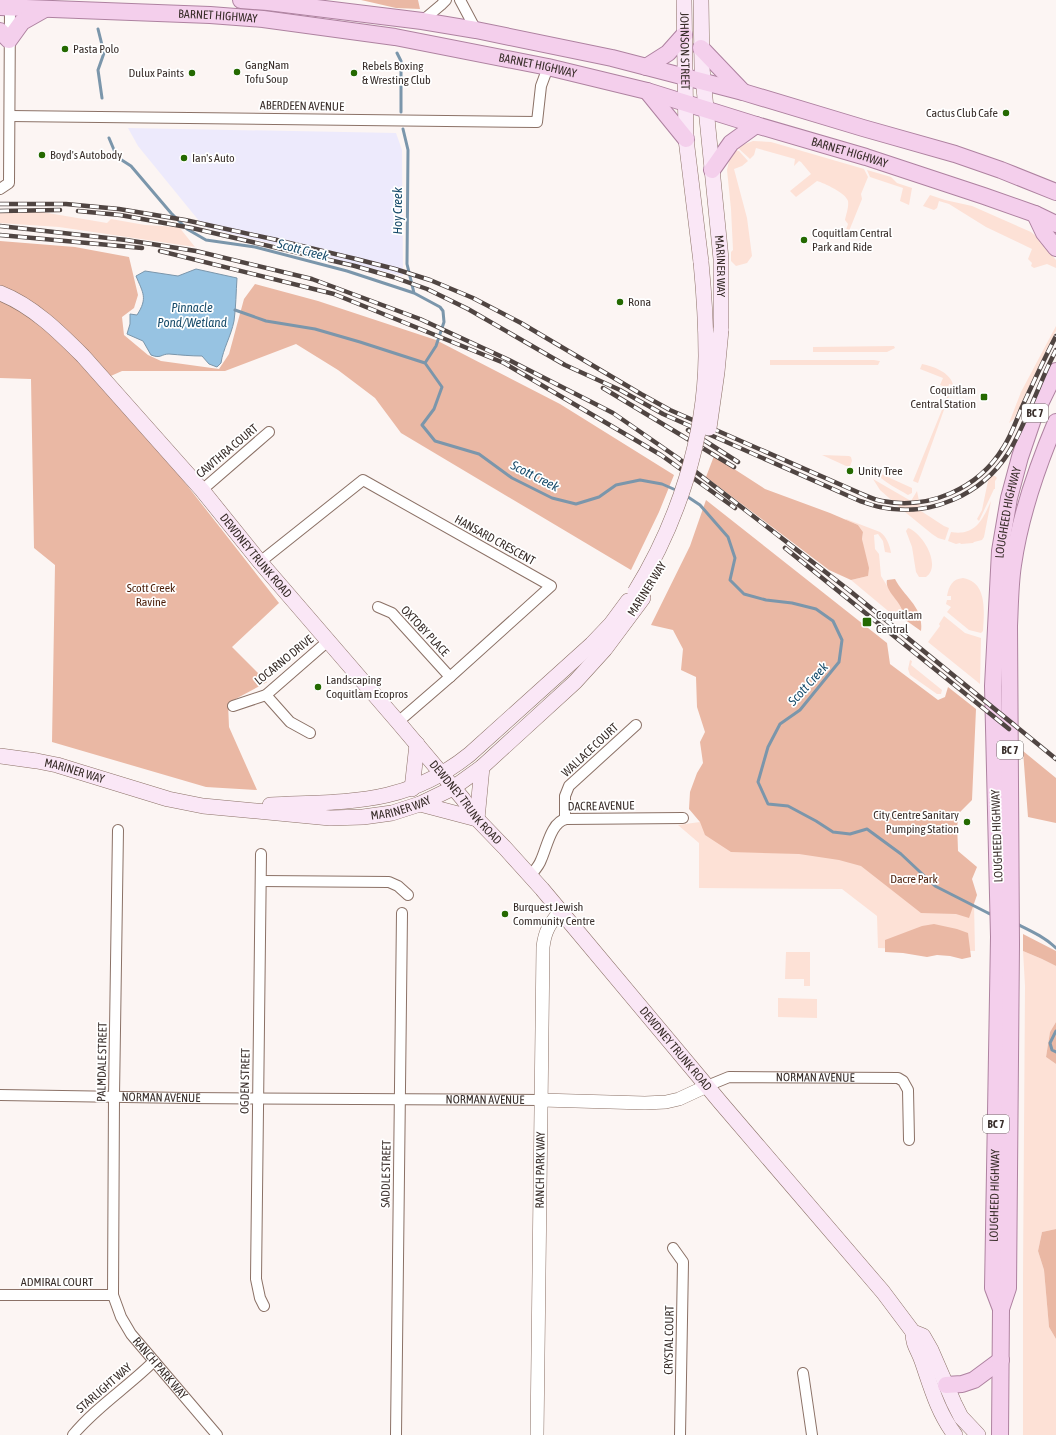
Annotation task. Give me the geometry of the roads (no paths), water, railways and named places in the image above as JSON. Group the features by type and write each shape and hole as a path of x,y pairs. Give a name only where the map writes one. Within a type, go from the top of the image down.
{"main road":[{"name":"BARNET HIGHWAY","path":"241,0 422,21 553,45 742,92 955,154 1001,170 1056,192"},
{"name":"JOHNSON STREET","path":"684,0 685,102"},
{"name":"JOHNSON STREET","path":"700,0 703,82"},
{"name":"BARNET HIGHWAY","path":"6,5 263,18 395,37 548,66 647,91 906,169 1035,214 1056,224"},
{"path":"5,36 22,22 47,8"},
{"path":"646,67 668,53 684,35"},
{"path":"701,48 742,92"},
{"name":"MARINER WAY","path":"0,756 38,761 168,799 217,808 330,818 352,818 392,813 420,804 453,788 482,767 575,682 605,649 639,595 667,555 690,499 710,423 721,330 721,259 703,82"},
{"path":"647,91 686,139"},
{"name":"MARINER WAY","path":"217,808 364,800 390,795 412,788 442,774 453,768 470,754 592,644 639,595 672,520 685,483 702,407 706,357 706,320 701,262 686,139 685,102"},
{"path":"712,170 731,143 756,125"},
{"path":"1035,214 1044,233 1056,248"},
{"name":"DEWDNEY TRUNK ROAD","path":"0,294 15,300 63,336 83,356 202,490 260,562 442,774 477,819 530,876 883,1292 913,1332 923,1336 932,1350 954,1403 962,1416 978,1435"},
{"name":"LOUGHEED HIGHWAY","path":"1005,910 993,686 1000,551 1009,498 1020,457 1034,416 1056,371"},
{"name":"LOUGHEED HIGHWAY","path":"1000,1435 1001,1309 993,1288 1005,940 1009,626 1011,588 1016,546 1025,509 1056,422"},
{"path":"412,788 416,744"},
{"path":"420,804 477,819 482,767"},
{"name":"DEWDNEY TRUNK ROAD","path":"913,1332 913,1342 922,1360 932,1391 950,1433"},
{"path":"946,1385 962,1384 974,1380 1001,1360"}],"street":[{"path":"422,21 446,0"},
{"path":"460,0 476,30"},
{"path":"0,189 9,183 10,116 5,36 6,5"},
{"name":"ABERDEEN AVENUE","path":"10,116 537,122 541,86 548,66"},
{"name":"CAWTHRA COURT","path":"202,490 269,432"},
{"name":"HANSARD CRESCENT","path":"260,562 363,480 551,586 398,722"},
{"name":"OXTOBY PLACE","path":"378,607 392,613 450,677"},
{"name":"LOCARNO DRIVE","path":"233,706 266,695 328,641"},
{"path":"266,695 290,722 310,732"},
{"name":"WALLACE COURT","path":"565,819 565,796 569,786 636,726"},
{"name":"DACRE AVENUE","path":"530,876 541,861 554,828 559,822 565,819 683,818"},
{"name":"PALMDALE STREET","path":"113,1295 118,830"},
{"name":"OGDEN STREET","path":"261,854 262,881 256,1279 260,1298 264,1306"},
{"path":"262,881 387,882 398,886 408,895"},
{"name":"RANCH PARK WAY","path":"537,1435 543,947 544,935 549,925 560,911"},
{"name":"SADDLE STREET","path":"396,1435 402,913"},
{"name":"NORMAN AVENUE","path":"0,1095 541,1100 645,1103 666,1102 679,1099 729,1077 898,1078 903,1081 908,1090 909,1140"},
{"name":"CRYSTAL COURT","path":"673,1248 683,1262 680,1435"},
{"name":"ADMIRAL COURT","path":"0,1295 113,1295"},
{"name":"RANCH PARK WAY","path":"113,1295 125,1325 217,1435"},
{"name":"STARLIGHT WAY","path":"72,1435 86,1420 154,1361"},
{"path":"803,1373 812,1435"}],"water":[{"name":"Pinnacle Pond/Wetland","path":"196,269 237,278 234,321 221,363 217,367 209,364 202,356 166,354 157,357 151,355 143,341 127,334 130,324 130,314 137,315 143,300 142,291 136,276 145,271 178,276"}],"waterway":[{"name":"Scott Creek","path":"98,29 104,53 98,70 102,98"},
{"name":"Hoy Creek","path":"397,53 401,61 401,112"},
{"name":"Hoy Creek","path":"403,129 408,150 407,264 414,293"},
{"name":"Scott Creek","path":"109,138 117,157 131,166 171,213 187,229 206,240 255,247 347,271 414,293 440,307 443,311 444,322 436,346 425,363"},
{"path":"235,310 266,321 315,329 425,363"},
{"name":"Scott Creek","path":"425,363 442,387 434,409 422,425 435,441 479,454 512,478 552,498 576,504 599,497 616,485 640,480 662,484 678,491"},
{"name":"Scott Creek","path":"685,495 700,505 728,537 735,558 730,580 744,594 766,600 792,603 816,609 833,621 842,640 839,662 800,710 780,724 768,747 758,782 768,804 788,806 833,832 850,834 867,829 901,854 935,886 993,915"},
{"name":"Scott Creek","path":"1015,923 1042,937 1056,948"},
{"name":"Scott Creek","path":"1056,1031 1050,1043 1052,1050 1056,1052"}],"railway":[{"path":"0,204 66,204 119,209 185,220 356,259 430,280 473,298 521,323 670,410 867,496 882,501 900,503 934,499 951,493 980,475 993,462 1006,443 1034,380 1056,336"},
{"path":"0,211 60,210"},
{"path":"78,211 120,215 192,228 355,266 427,289 468,309 565,365 620,390 663,414 860,501 880,507 899,510 936,506 953,500 970,491 998,467 1016,440 1056,350"},
{"path":"0,226 126,240 196,251 312,279 420,319 509,360 613,413 678,458 850,591 1056,759"},
{"path":"0,235 142,248"},
{"path":"160,251 334,294 504,363 661,455 735,508"},
{"path":"603,388 734,467"},
{"path":"688,430 738,462"},
{"path":"785,548 1009,729"}],"place":[{"name":"Pasta Polo","path":"65,49"},
{"name":"GangNam Tofu Soup","path":"237,72"},
{"name":"Dulux Paints","path":"192,73"},
{"name":"Rebels Boxing & Wresting Club","path":"354,73"},
{"name":"Cactus Club Cafe","path":"1006,113"},
{"name":"Boyd's Autobody","path":"42,155"},
{"name":"Ian's Auto","path":"184,158"},
{"name":"Coquitlam Central Park and Ride","path":"804,240"},
{"name":"Rona","path":"620,302"},
{"name":"Coquitlam Central Station","path":"984,397"},
{"name":"Unity Tree","path":"850,471"},
{"name":"Coquitlam Central","path":"867,622"},
{"name":"Landscaping Coquitlam Ecopros","path":"318,687"},
{"name":"City Centre Sanitary Pumping Station","path":"967,822"},
{"name":"Burquest Jewish Community Centre","path":"505,914"}],"park label":[{"name":"Scott Creek Ravine","path":"151,595"},
{"name":"Dacre Park","path":"914,879"}]}
